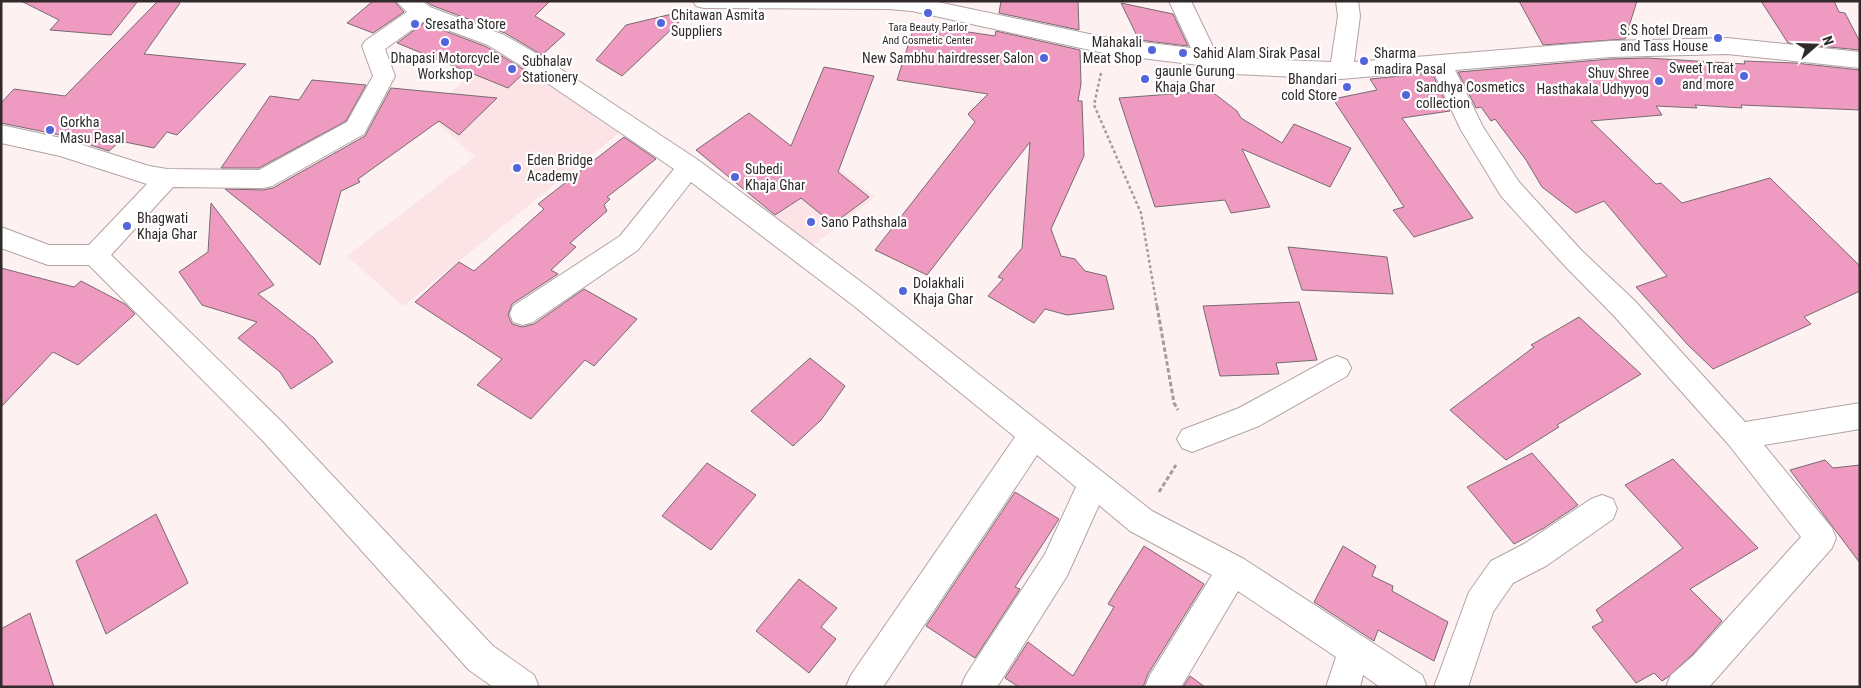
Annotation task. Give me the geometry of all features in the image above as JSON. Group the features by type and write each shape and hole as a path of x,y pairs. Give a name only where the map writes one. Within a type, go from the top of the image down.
{"street":[{"path":"704,1 889,2 984,10 1108,46 1208,58 1234,66 1341,71 1610,49 1727,46 1860,60"},
{"path":"1180,1 1190,25 1208,58"},
{"path":"1341,71 1349,16 1346,1"},
{"path":"1,134 60,147 167,178 263,179 356,128 384,76 373,46 414,7 496,40 536,64 689,167 863,298 1141,521 1233,570 1410,687"},
{"path":"1440,62 1473,130 1510,188 1573,258 1625,309 1739,436 1821,538 1705,668 1683,687"},
{"path":"523,314 629,243 689,167"},
{"path":"95,255 167,178"},
{"path":"1,237 48,254 95,255 272,431 481,658 522,687"},
{"path":"1192,440 1249,417 1337,368"},
{"path":"1739,436 1860,416"},
{"path":"863,687 1034,434"},
{"path":"978,687 1056,564 1094,482"},
{"path":"1451,687 1480,603 1502,572 1535,555 1602,509"},
{"path":"1162,687 1233,570"},
{"path":"1342,687 1354,650"}],"path":[{"path":"1108,46 1094,105 1141,213 1174,403 1192,440 1141,521"}],"shaded area":[{"name":"Eden Bridge Academy","path":"499,49 619,133 403,306 347,256 475,157 427,114"},
{"name":"Sano Pathshala","path":"813,149 875,197 811,247 748,197"}],"building":[{"path":"21,1 138,1 111,35 50,30 59,20"},
{"path":"158,1 178,1 180,3 144,54 246,64 177,135 167,132 154,148 120,141 109,151 60,135 1,123 1,103 14,89 65,96"},
{"path":"373,1 394,1 404,12 373,33 347,23"},
{"path":"425,1 550,1 535,16 565,34 542,55 505,33"},
{"path":"1001,1 1078,1 1079,30 999,13"},
{"path":"1519,1 1637,1 1625,39 1543,45"},
{"path":"1761,1 1834,1 1839,12 1845,13 1860,42 1860,50 1788,43"},
{"path":"1121,3 1173,14 1188,46 1139,40"},
{"path":"693,9 622,76 596,60 626,25"},
{"path":"424,23 487,47 526,71 508,88 397,43"},
{"path":"915,24 995,36 996,31 1080,50 1081,84 1078,101 1082,101 1084,156 1051,229 1061,256 1075,259 1085,271 1106,276 1114,309 1067,315 1045,309 1034,323 988,296 1003,279 998,277 1022,248 1030,142 927,275 875,250 975,122 968,114 988,94 897,80"},
{"path":"1647,58 1745,64 1744,61 1795,63 1860,70 1860,110 1741,105 1742,108 1695,105 1697,108 1656,106 1662,115 1591,121 1656,184 1661,183 1682,203 1770,178 1860,266 1860,291 1804,317 1811,324 1713,369 1688,345 1636,287 1667,276 1604,201 1576,213 1542,187 1526,160 1495,119 1491,121 1481,107 1476,108 1458,72 1610,59"},
{"path":"824,67 874,76 838,172 869,197 833,224 801,198 775,215 696,150 749,113 791,146"},
{"path":"1432,73 1450,111 1402,118 1473,218 1414,237 1393,210 1404,207 1333,99 1377,90 1370,79"},
{"path":"312,80 366,85 346,121 259,168 221,168 270,96 299,100"},
{"path":"391,88 497,98 459,135 439,121 358,179 360,182 341,191 320,265 225,189 263,190 273,188 365,136"},
{"path":"1211,91 1237,111 1241,118 1282,143 1294,124 1351,148 1330,187 1242,149 1270,207 1231,213 1225,200 1155,207 1119,98"},
{"path":"624,137 656,159 607,197 610,199 604,205 607,211 570,243 576,247 551,270 558,274 512,304 508,315 512,324 522,327 534,324 584,289 637,319 594,366 585,360 531,419 477,385 502,359 415,302 459,262 474,271 544,209 538,204"},
{"path":"211,203 274,285 258,294 314,338 333,362 291,389 280,372 238,338 257,322 202,305 179,272 208,252"},
{"path":"1288,247 1387,257 1393,294 1302,290"},
{"path":"1,268 74,287 81,281 125,304 135,314 78,365 53,352 1,407"},
{"path":"1299,302 1317,360 1276,363 1279,374 1220,376 1203,306"},
{"path":"1579,317 1641,374 1557,425 1559,427 1506,460 1450,410 1534,347 1531,345"},
{"path":"810,358 845,386 821,420 793,446 751,411"},
{"path":"1532,453 1578,505 1544,528 1514,544 1467,487"},
{"path":"1673,459 1758,548 1690,589 1722,621 1692,655 1668,677 1662,681 1654,673 1636,683 1592,627 1603,621 1596,610 1683,548 1625,485"},
{"path":"1825,460 1833,468 1860,465 1860,563 1790,470"},
{"path":"707,463 756,495 711,550 662,516"},
{"path":"1015,492 1059,519 1015,587 1020,589 975,658 926,626"},
{"path":"156,514 188,583 106,634 76,561"},
{"path":"1144,546 1204,584 1148,674 1143,687 1019,687 1005,678 1028,642 1073,676 1114,607 1108,604"},
{"path":"1343,546 1376,566 1372,576 1393,586 1392,591 1448,622 1434,661 1378,630 1374,641 1314,602"},
{"path":"799,579 837,608 821,627 836,639 809,673 756,631"},
{"path":"30,613 54,687 1,687 1,629"},
{"path":"1190,676 1205,687 1183,687"}],"place":[{"name":"Tara Beauty Parlor And Cosmetic Center","path":"928,13"},
{"name":"Chitawan Asmita Suppliers","path":"661,23"},
{"name":"Sresatha Store","path":"415,24"},
{"name":"S.S hotel Dream and Tass House","path":"1718,38"},
{"name":"Dhapasi Motorcycle Workshop","path":"445,42"},
{"name":"Mahakali Meat Shop","path":"1152,50"},
{"name":"Sahid Alam Sirak Pasal","path":"1183,53"},
{"name":"New Sambhu hairdresser Salon","path":"1044,58"},
{"name":"Sharma madira Pasal","path":"1364,61"},
{"name":"Subhalav Stationery","path":"512,69"},
{"name":"Sweet Treat and more","path":"1744,76"},
{"name":"gaunle Gurung Khaja Ghar","path":"1145,79"},
{"name":"Shuv Shree Hasthakala Udhyyog","path":"1659,81"},
{"name":"Bhandari cold Store","path":"1347,87"},
{"name":"Sandhya Cosmetics collection","path":"1406,95"},
{"name":"Gorkha Masu Pasal","path":"50,130"},
{"name":"Eden Bridge Academy","path":"517,168"},
{"name":"Subedi Khaja Ghar","path":"735,177"},
{"name":"Sano Pathshala","path":"811,222"},
{"name":"Bhagwati Khaja Ghar","path":"127,226"},
{"name":"Dolakhali Khaja Ghar","path":"903,291"}]}
